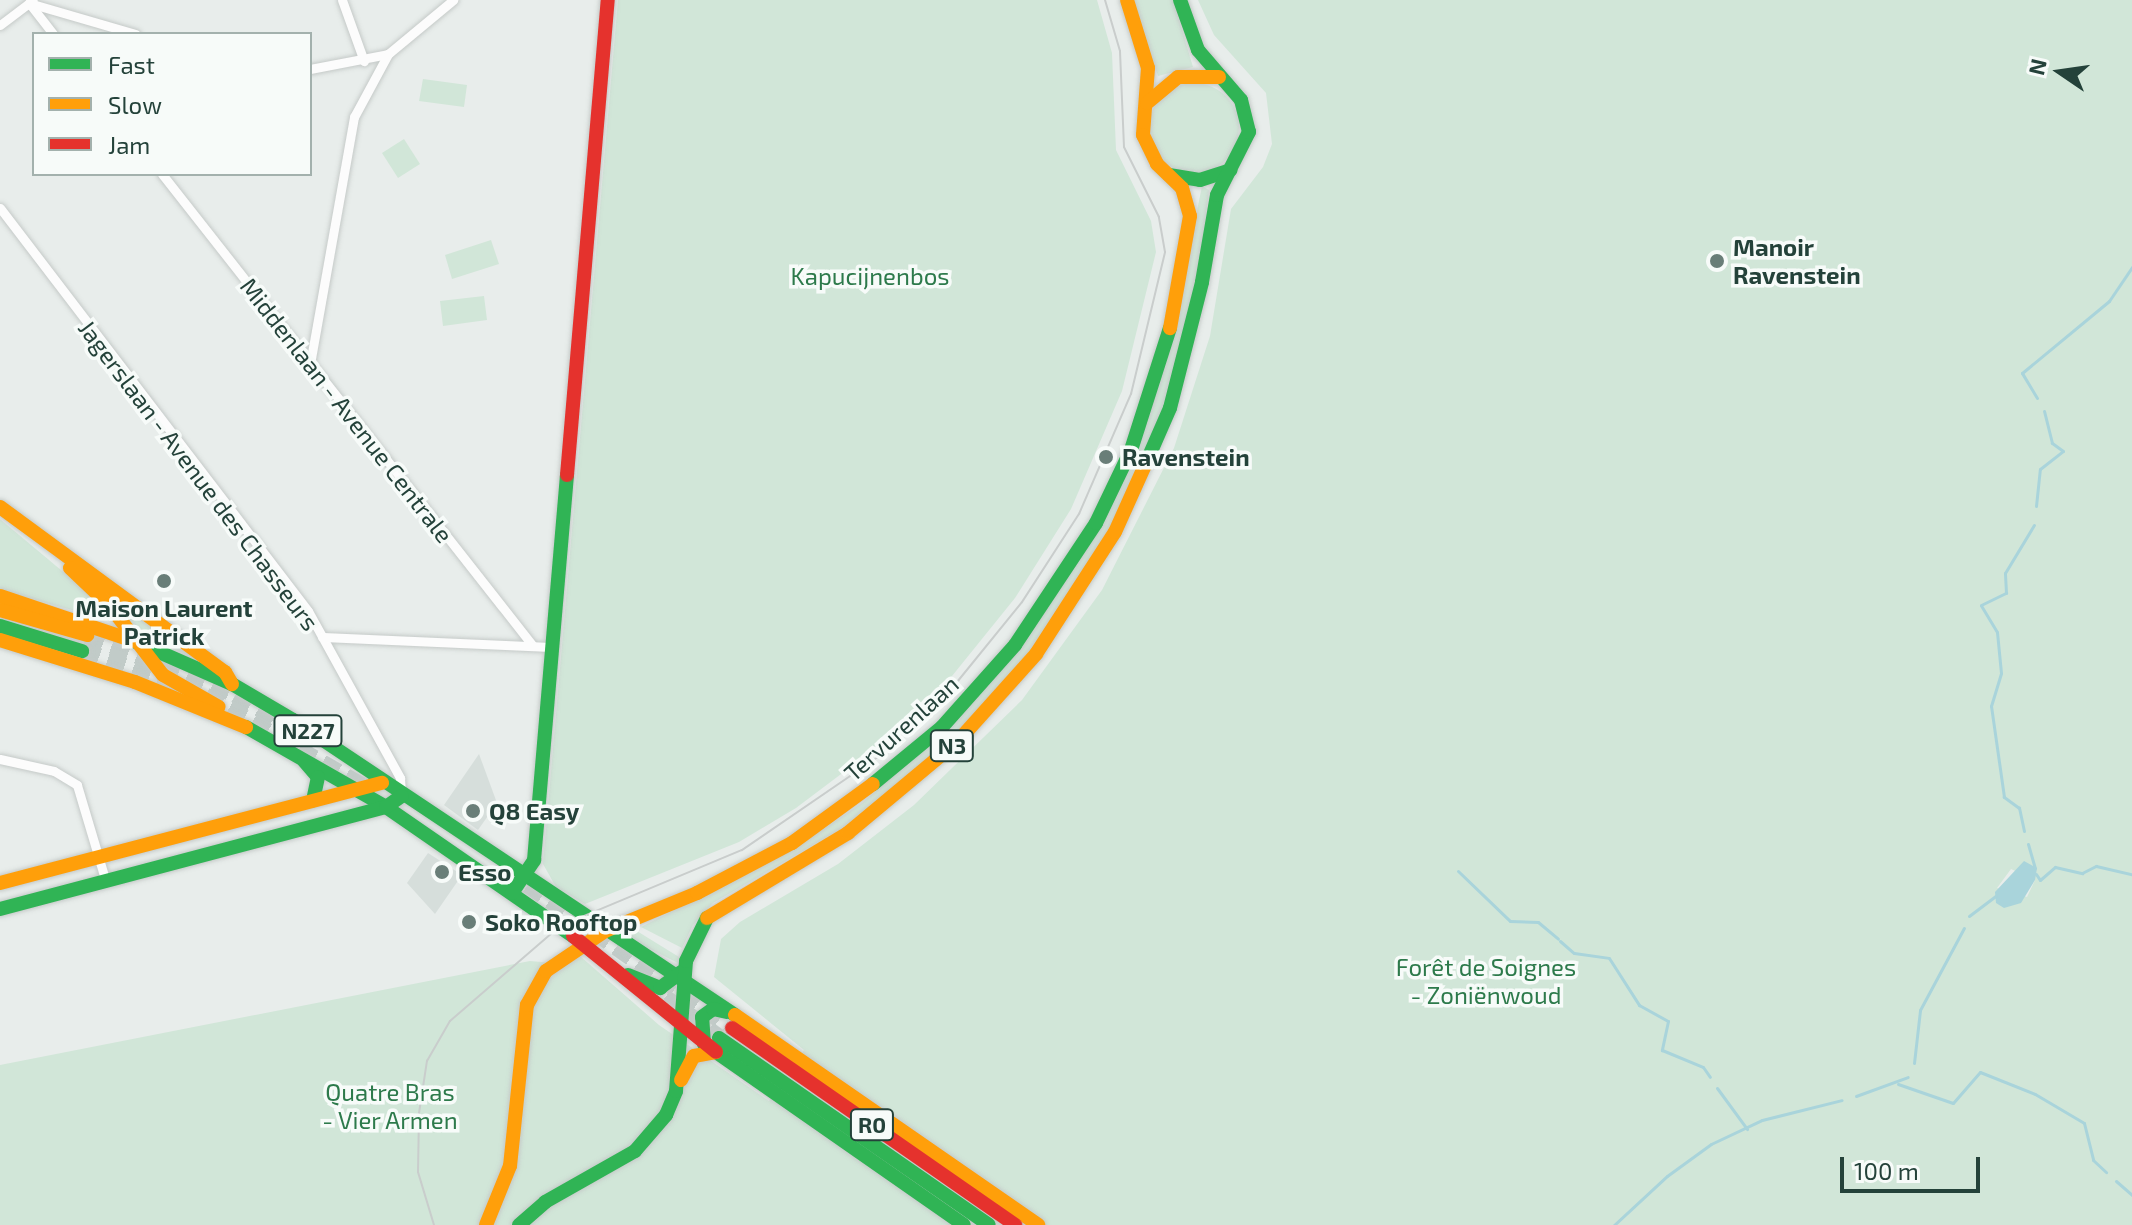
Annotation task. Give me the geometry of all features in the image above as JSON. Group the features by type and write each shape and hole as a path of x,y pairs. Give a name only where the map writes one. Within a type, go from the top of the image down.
{"main road":[{"path":"512,893 534,860 608,0"},
{"name":"Tervurenlaan","path":"486,1225 506,1185 527,1005 556,961 605,931 739,872 838,812 942,727 1039,613 1114,487 1165,353 1190,216 1182,188 1145,143 1148,68 1127,0"},
{"name":"Tervurenlaan","path":"681,982 699,927 711,914 848,833 958,741 1008,688 1062,619 1115,532 1165,420 1202,282 1214,204 1246,145 1248,115 1198,50 1180,0"},
{"path":"1147,103 1187,74 1219,77"},
{"path":"1169,175 1200,180 1232,169"},
{"name":"N227","path":"0,507 225,672 232,684 681,982"},
{"name":"N227","path":"42,539 113,623"},
{"path":"0,596 113,623 134,641 232,684"},
{"path":"0,610 87,635"},
{"path":"0,626 82,651"},
{"path":"0,640 135,682 246,727"},
{"name":"N227","path":"134,641 172,683 230,712 246,727 386,807 650,988 681,982"},
{"path":"295,753 318,777 313,800"},
{"path":"0,883 382,783"},
{"path":"0,909 386,807 402,796"},
{"path":"287,807 294,831"},
{"path":"556,961 560,926"},
{"path":"611,963 681,1028 713,1045 964,1225"},
{"path":"681,982 731,1020 1038,1225"},
{"path":"676,1091 681,982"},
{"path":"713,1045 700,1027 708,1011 731,1020"},
{"name":"R0","path":"731,1020 1015,1225"},
{"path":"519,1225 545,1202 646,1142 694,1056 713,1045"},
{"name":"R0","path":"713,1045 989,1225"}],"street":[{"path":"342,0 364,61"},
{"path":"310,364 354,117 388,54 453,0"},
{"path":"0,25 31,2"},
{"path":"31,2 52,32"},
{"path":"31,2 129,32"},
{"path":"312,69 388,54"},
{"name":"Middenlaan - Avenue Centrale","path":"164,176 533,646"},
{"name":"Jagerslaan - Avenue des Chasseurs","path":"0,208 308,611 400,778 402,796"},
{"path":"322,637 552,647"},
{"path":"0,759 54,771 77,785 106,882"}],"shaded area":[{"path":"479,754 497,803 478,830 444,805"},
{"path":"428,853 462,875 435,914 407,883"}],"green space":[{"name":"Kapucijnenbos","path":"618,0 1097,0 1112,53 1116,150 1151,221 1156,252 1122,391 1071,509 1015,598 948,681 873,750 796,808 739,842 585,904 556,887 543,864"},
{"path":"1133,0 1173,0 1193,67 1158,76"},
{"path":"1198,0 2132,0 2132,1225 0,1225 0,1065 530,961 564,964 580,956 659,1025 769,1101 804,1050 714,977 721,939 740,922 838,864 914,805 1022,700 1102,590 1174,448 1210,336 1231,209 1263,167 1272,144 1266,93 1214,35","holes":["2011,869 2035,880 2027,897 1997,888"]},
{"path":"423,79 467,85 464,107 419,101"},
{"path":"1194,83 1211,87 1226,96 1235,111 1239,128 1235,145 1226,160 1211,169 1194,173 1177,169 1162,160 1153,145 1149,128 1153,111 1162,96 1177,87"},
{"path":"404,139 420,164 398,178 382,153"},
{"path":"1202,186 1209,190 1200,264 1159,421 1106,537 1041,638 954,737 849,824 713,903 693,925 682,948 641,927 789,852 862,803 956,721 1028,639 1107,514 1166,365"},
{"path":"491,240 499,264 452,279 445,255"},
{"path":"484,296 487,320 443,326 440,301"},
{"path":"0,519 92,596 111,621 0,590"},
{"path":"106,592 188,654 188,655 141,637"},
{"path":"632,928 679,957 678,963 626,937"}],"water":[{"path":"2024,861 2037,868 2035,880 2021,903 2004,908 1996,903 1995,892"}],"waterway":[{"path":"2037,398 2022,373 2109,301 2132,267"},
{"path":"2036,506 2040,469 2063,451 2052,443 2044,411"},
{"path":"2024,831 2019,808 2004,797 1991,706 2001,673 1997,632 1981,605 2006,593 2005,573 2034,525"},
{"path":"2028,844 2035,868"},
{"path":"2036,874 2040,880 2055,867 2082,873 2096,866 2132,874"},
{"path":"1458,871 1510,921 1538,922 1558,939"},
{"path":"1969,916 1996,896"},
{"path":"1914,1063 1920,1010 1964,928"},
{"path":"1560,941 1574,953 1609,958 1639,1005 1668,1021 1662,1050 1703,1067 1710,1077"},
{"path":"1898,1084 1953,1103 1980,1072 2035,1094 2084,1123 2093,1160 2106,1172"},
{"path":"1856,1096 1908,1077"},
{"path":"1717,1088 1747,1129"},
{"path":"1614,1225 1667,1176 1711,1144 1762,1120 1842,1100"},
{"path":"2116,1181 2132,1195"}],"tunnel":[{"path":"87,635 236,694 316,742"},
{"path":"82,651 177,685"},
{"path":"205,696 370,791"},
{"path":"506,869 728,1025"},
{"path":"643,982 719,1038"}],"tram line":[{"path":"434,1225 418,1172 419,1113 427,1061 450,1021 560,926 742,850 878,757 953,687 1022,602 1079,514 1131,394 1165,252 1159,217 1124,147 1120,51 1105,0"}],"traffic: fast":[{"path":"1146,463 1170,408 1202,282 1217,195 1249,132 1241,100 1198,50 1180,0"},
{"path":"1169,175 1200,180 1230,170"},
{"path":"873,784 942,727 1015,645 1096,523 1131,450 1170,328"},
{"path":"512,893 534,860 567,475"},
{"path":"0,626 82,651"},
{"path":"134,641 232,684 293,720 735,1015"},
{"path":"246,727 386,807 573,936"},
{"path":"304,761 318,777 313,800"},
{"path":"0,909 386,807 402,796"},
{"path":"519,1225 545,1202 635,1151 666,1115 676,1091 686,961 707,918"},
{"path":"628,975 660,988 681,972"},
{"path":"704,1044 702,1017 713,1009 727,1012"},
{"path":"719,1038 989,1225"},
{"path":"716,1052 964,1225"}],"traffic: slow":[{"path":"1127,0 1148,68 1143,135 1157,164 1182,188 1190,216 1170,328"},
{"path":"1147,103 1178,77 1219,77"},
{"path":"707,918 848,833 958,741 1036,654 1115,532 1146,463"},
{"path":"0,507 225,672 232,684"},
{"path":"70,568 109,605 163,675 219,707"},
{"path":"0,596 134,641"},
{"path":"0,610 87,635"},
{"path":"0,640 135,682 246,727"},
{"path":"0,883 382,783"},
{"path":"486,1225 510,1166 527,1005 546,971 605,931 697,893 792,843 873,784"},
{"path":"735,1015 1038,1225"},
{"path":"681,1080 694,1056 716,1052"}],"traffic: jam":[{"path":"567,475 608,0"},
{"path":"573,936 716,1052"},
{"path":"732,1028 1015,1225"}],"place":[{"name":"Manoir Ravenstein","path":"1717,261"},
{"name":"Ravenstein","path":"1106,457"},
{"name":"Maison Laurent Patrick","path":"164,581"},
{"name":"Q8 Easy","path":"473,811"},
{"name":"Esso","path":"442,872"},
{"name":"Soko Rooftop","path":"469,922"}],"park label":[{"name":"Forêt de Soignes - Zoniënwoud","path":"1486,981"},
{"name":"Quatre Bras - Vier Armen","path":"390,1106"}]}
